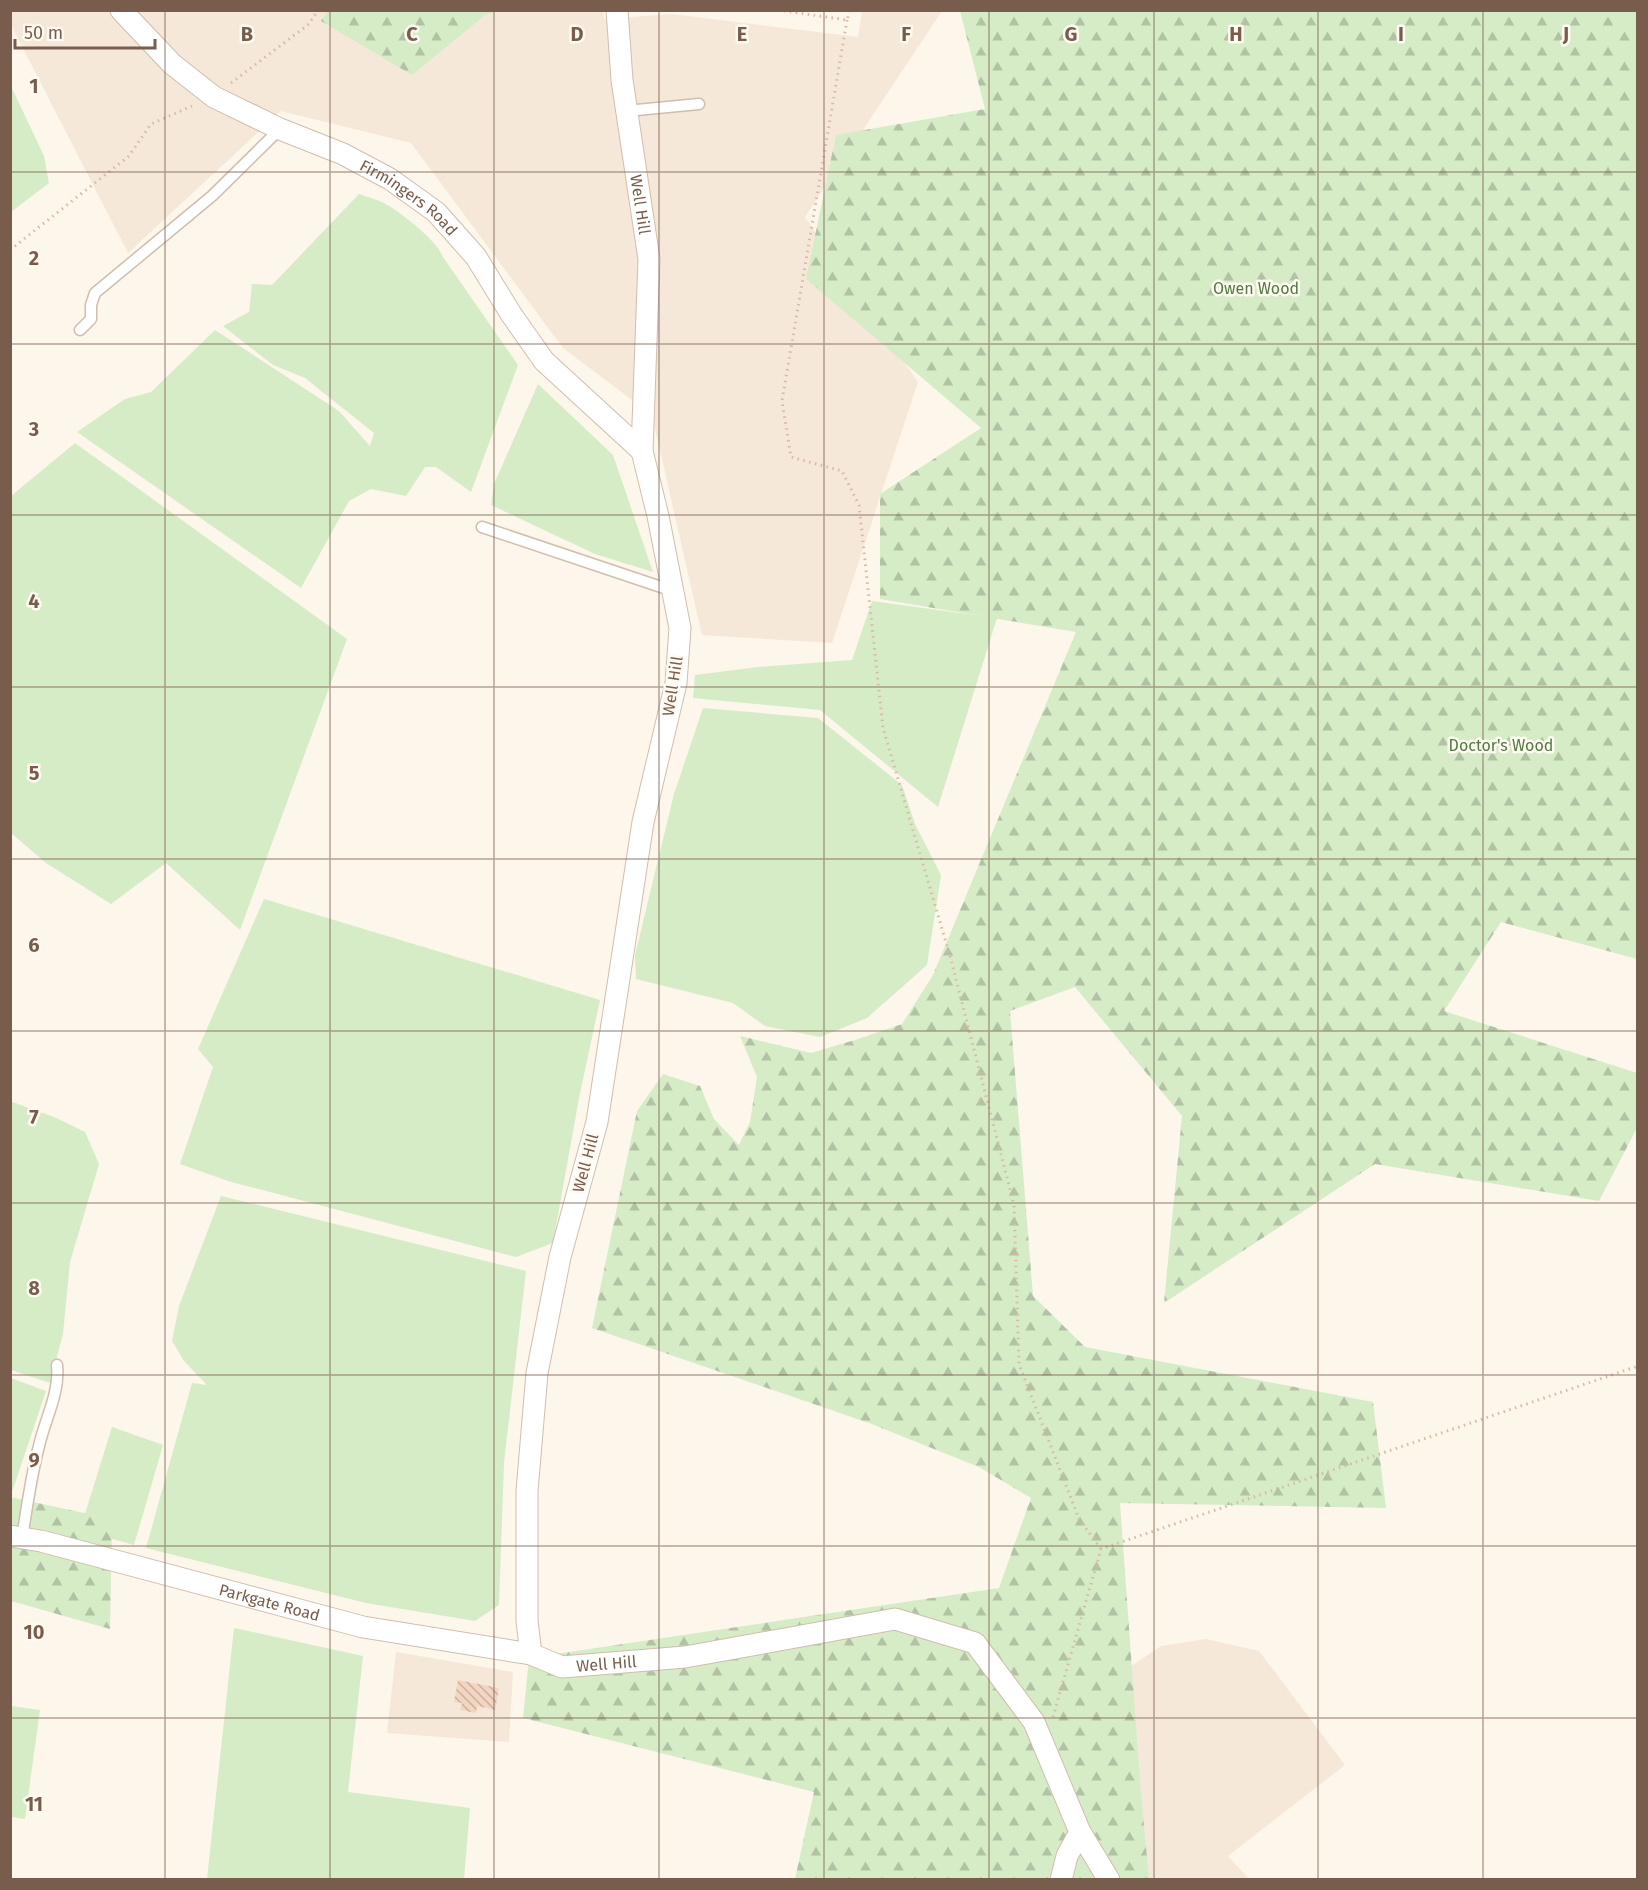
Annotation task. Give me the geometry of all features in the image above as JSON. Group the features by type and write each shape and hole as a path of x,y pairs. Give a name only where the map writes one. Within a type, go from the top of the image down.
{"street":[{"name":"Firmingers Road","path":"122,10 172,64 214,97 280,129 343,154 390,179 436,212 476,257 511,314 544,361 642,451"},
{"name":"Well Hill","path":"616,10 626,111 649,259 642,451 674,591 680,628 676,683 643,822 597,1122 560,1257 537,1373 527,1491 527,1621 531,1654 562,1667 686,1657 895,1619 975,1643 1034,1722 1080,1832 1109,1880"},
{"name":"Parkgate Road","path":"16,1537 41,1541 363,1626 531,1654"},
{"path":"1060,1880 1067,1856 1080,1832"}],"lane":[{"path":"626,111 699,104"},
{"path":"80,330 91,320 95,292 212,196 280,129"},
{"path":"482,527 674,591"},
{"path":"16,1537 39,1446 55,1395 57,1365"}],"path":[{"path":"10,250 129,156 151,124 214,97 309,24 318,10"},
{"path":"778,10 847,20"},
{"path":"850,10 782,400 791,457 842,471 859,505 883,728 948,952 1014,1205 1019,1364 1079,1519 1101,1549"},
{"path":"1101,1549 1638,1366"},
{"path":"1044,1747 1101,1549"}],"shaded area":[{"path":"11,10 603,10 604,19 672,14 858,37 862,11 942,11 805,217 918,382 832,643 702,635 652,415 563,348 411,143 281,111 128,253 11,25"},
{"path":"1206,1639 1259,1651 1345,1765 1228,1856 1249,1879 1126,1879 1112,1679 1161,1646"},
{"path":"396,1652 513,1672 509,1742 387,1733"}],"green space":[{"path":"328,10 495,11 484,16 412,75 321,21"},
{"path":"960,11 1637,11 1637,959 1501,922 1444,1011 1637,1073 1637,1128 1599,1201 1375,1164 1164,1303 1182,1116 1075,987 1010,1011 1033,1296 1085,1347 1373,1402 1386,1508 1120,1503 1149,1879 795,1879 814,1792 523,1718 529,1658 999,1588 1031,1498 979,1467 869,1423 592,1328 637,1111 663,1074 700,1086 714,1119 739,1145 750,1122 757,1077 740,1036 811,1053 902,1024 933,975 1076,632 880,599 880,494 981,428 806,279 836,135 985,109"},
{"path":"10,84 44,156 49,183 11,212"},
{"path":"359,194 389,206 407,218 433,242 518,365 471,492 436,467 425,467 406,496 371,489 349,501 301,588 77,432 125,399 151,392 215,330 339,411 370,446 374,433 305,378 273,365 223,326 249,312 252,284 272,285"},
{"path":"538,384 613,455 653,572 595,554 491,505 494,484"},
{"path":"75,443 347,639 240,930 166,863 111,904 46,863 11,833 11,496"},
{"path":"872,601 997,618 938,807 820,710 693,698 695,675 758,667 852,660"},
{"path":"703,708 818,718 902,785 915,824 941,875 927,965 867,1018 820,1037 765,1026 733,1003 636,979 635,955 674,794"},
{"path":"264,899 600,1000 579,1098 553,1243 516,1257 228,1181 180,1164 213,1067 198,1049"},
{"path":"10,1101 54,1117 85,1132 99,1164 70,1262 63,1334 50,1383 11,1370"},
{"path":"221,1196 526,1271 504,1463 499,1605 475,1621 366,1603 146,1548 192,1383 207,1385 184,1361 172,1341 179,1306"},
{"path":"10,1378 46,1391 11,1495"},
{"path":"112,1427 163,1445 134,1545 80,1530"},
{"path":"10,1497 112,1519 110,1629 11,1601"},
{"path":"234,1628 363,1656 348,1792 470,1808 464,1879 207,1879"},
{"path":"11,1706 40,1710 25,1819 11,1817"}],"building":[{"path":"458,1680 499,1688 495,1710 477,1706 476,1713 460,1710 462,1703 454,1702"}],"park label":[{"name":"Owen Wood","path":"1256,288"},
{"name":"Doctor's Wood","path":"1501,745"}]}
